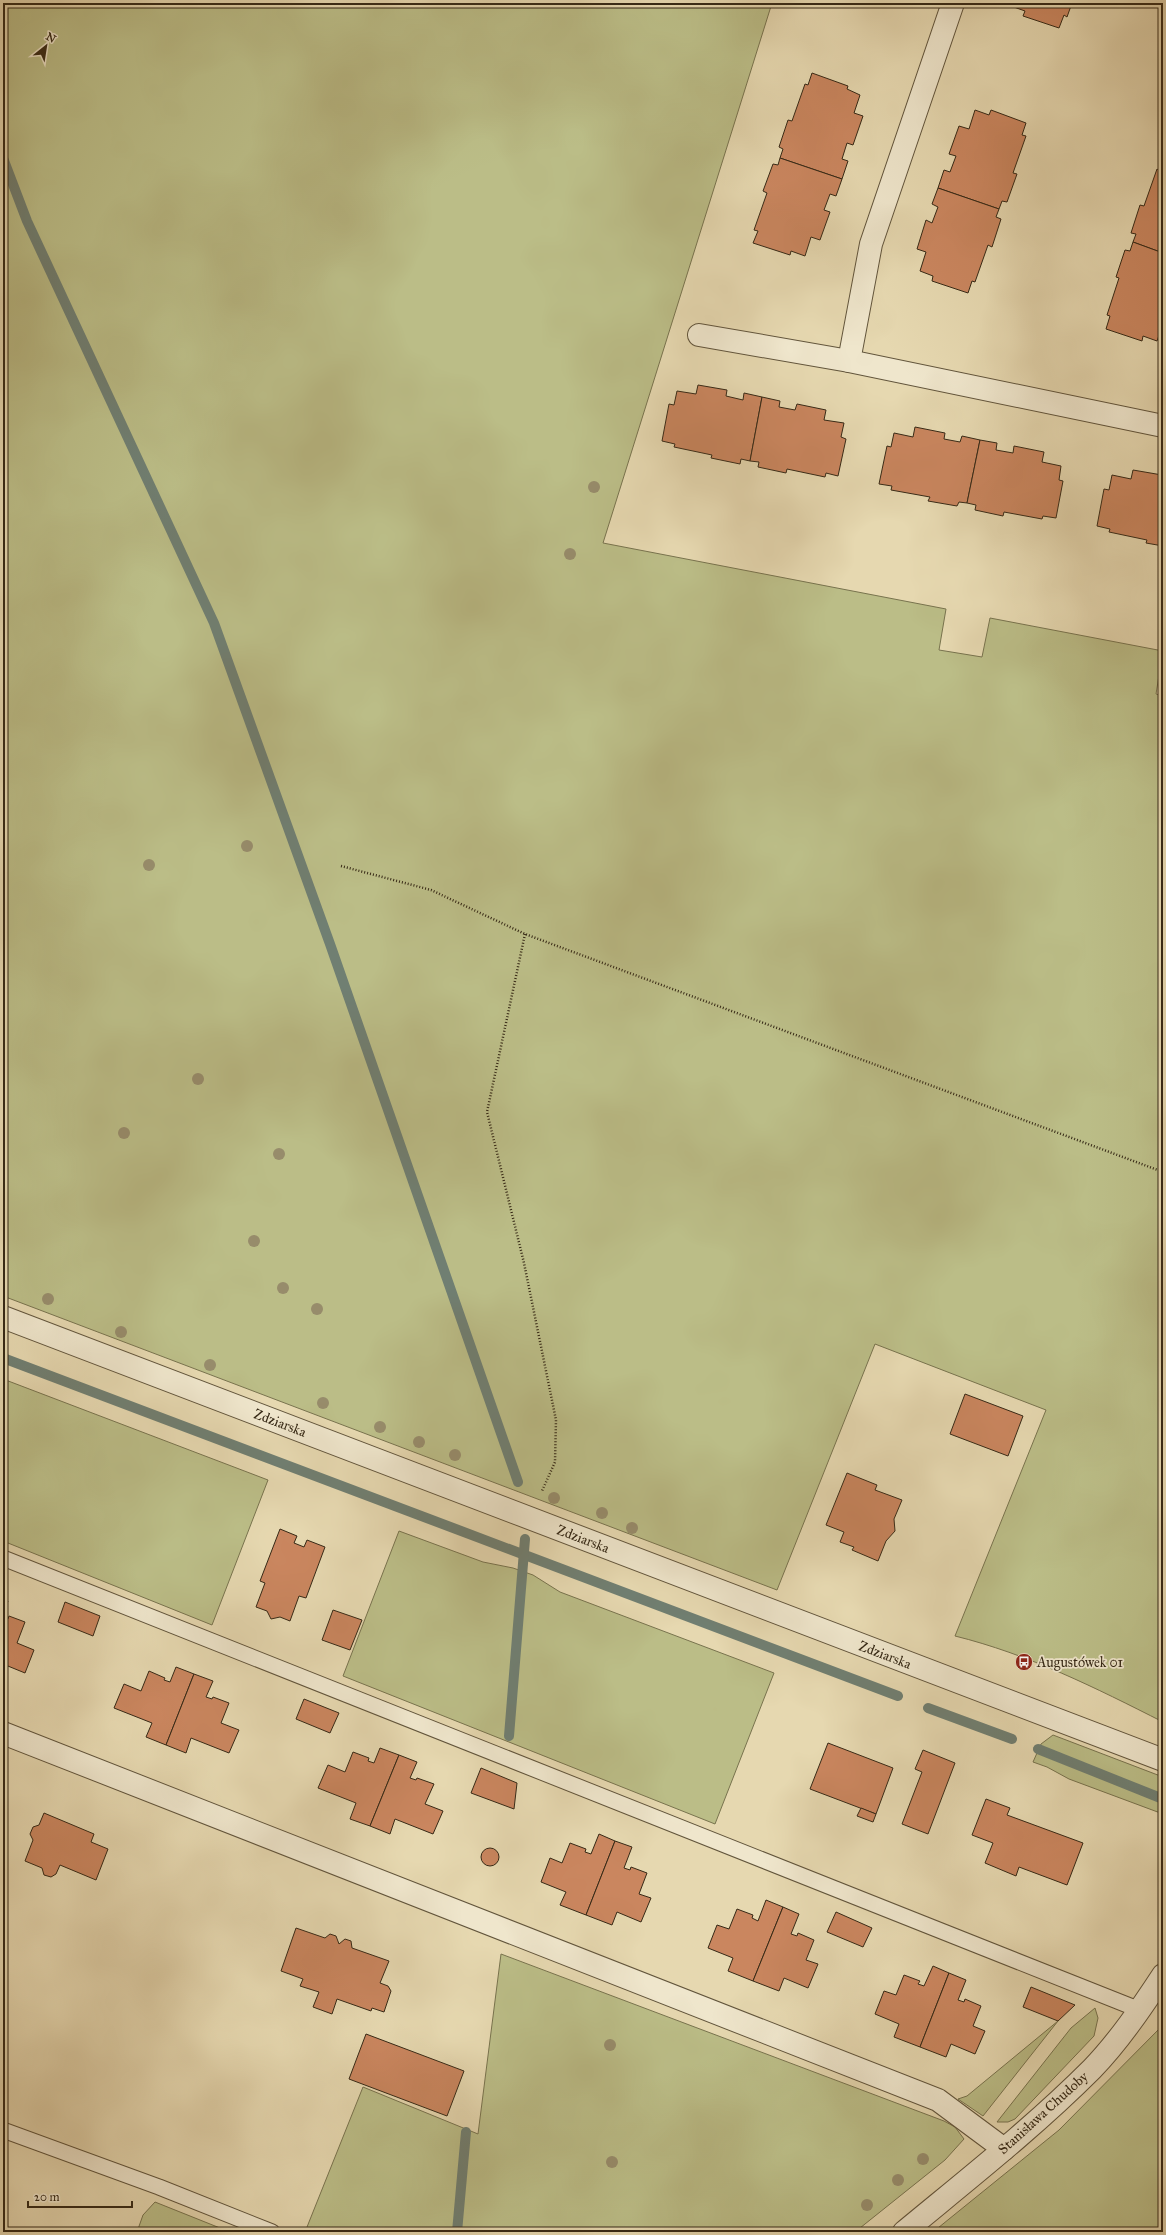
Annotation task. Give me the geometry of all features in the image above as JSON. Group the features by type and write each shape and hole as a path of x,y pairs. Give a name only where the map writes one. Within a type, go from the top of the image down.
{"street":[{"path":"849,361 870,244 953,3"},
{"path":"699,334 849,361 1163,426"},
{"name":"Zdziarska","path":"3,1317 1163,1760"},
{"path":"3,1733 938,2100 1004,2149"},
{"name":"Stanisława Chudoby","path":"904,2232 1004,2149 1093,2068 1140,2010 1163,1975"}],"lane":[{"path":"3,1558 1140,2010"},
{"path":"3,2130 159,2187 272,2232"}],"path":[{"path":"341,866 431,890 525,934 1163,1172"},
{"path":"525,934 487,1112 524,1263 556,1420 555,1462 530,1519"}],"green space":[{"path":"3,3 772,3 603,543 946,609 939,650 982,657 990,618 1163,651 1156,694 1163,696 1163,1722 1087,1685 1035,1662 982,1643 955,1636 1046,1410 875,1344 777,1590 3,1296"},
{"path":"3,1379 268,1480 212,1625 3,1541"},
{"path":"399,1531 483,1562 513,1568 533,1575 560,1592 774,1673 715,1824 343,1676"},
{"path":"1053,1735 1163,1777 1163,1814 1069,1779 1047,1767 1033,1762 1041,1744"},
{"path":"501,1954 944,2121 955,2127 964,2139 945,2160 855,2232 305,2232 363,2087 478,2134"},
{"path":"1095,2008 1098,2018 1094,2036 1015,2119 1008,2122 997,2122 1071,2028"},
{"path":"1058,2021 983,2116 958,2099 967,2096"},
{"path":"1163,2025 1163,2232 933,2232 1059,2130"},
{"path":"155,2202 230,2232 137,2232 143,2215"}],"building":[{"path":"1012,3 1072,3 1067,17 1064,15 1059,28 1023,16 1025,11 1011,6"},
{"path":"812,73 848,86 847,89 860,95 854,113 863,116 853,145 847,143 842,159 848,161 842,179 780,158 783,149 779,147 788,120 792,121 805,84 808,85"},
{"path":"975,110 989,115 991,110 1026,123 1022,135 1026,136 1013,173 1017,174 1007,202 1002,201 999,209 938,188 944,170 950,172 956,156 949,154 959,126 969,129"},
{"path":"780,158 842,179 836,196 830,194 824,210 830,212 820,240 811,237 805,256 791,251 790,255 753,243 758,231 754,230 767,193 763,191 773,164 778,165"},
{"path":"1163,163 1163,253 1133,242 1136,234 1131,233 1140,205 1144,206 1157,169 1160,171"},
{"path":"938,188 999,209 996,217 1001,219 992,247 988,245 975,282 972,281 968,293 932,281 933,276 920,271 926,252 917,249 926,220 932,223 938,207 932,204"},
{"path":"1133,242 1163,253 1163,324 1157,341 1143,336 1142,341 1106,329 1110,316 1107,315 1119,278 1116,277 1125,250 1130,251"},
{"path":"698,385 727,390 726,396 743,400 744,393 762,397 750,461 741,459 740,464 711,458 712,455 674,447 675,444 662,441 669,404 674,405 677,391 696,394"},
{"path":"762,397 780,401 779,407 795,410 797,404 826,410 824,420 844,423 841,437 846,439 838,476 826,473 825,477 787,469 786,473 758,467 759,462 750,461"},
{"path":"915,427 945,433 944,439 960,442 962,436 980,440 967,503 959,502 957,506 928,501 930,497 891,490 892,486 879,484 887,446 891,447 894,433 913,437"},
{"path":"980,440 997,443 996,450 1013,453 1014,446 1044,452 1042,462 1061,466 1059,480 1063,481 1056,518 1043,516 1042,519 1004,512 1003,516 975,510 976,505 967,503"},
{"path":"1133,470 1162,475 1163,546 1146,543 1147,540 1109,532 1110,529 1097,526 1104,489 1109,490 1112,475 1131,479"},
{"path":"965,1394 1023,1416 1008,1456 950,1434"},
{"path":"847,1473 877,1485 875,1490 902,1500 894,1519 895,1531 886,1541 878,1561 852,1550 854,1547 840,1542 844,1532 826,1525"},
{"path":"280,1529 297,1536 294,1543 304,1547 307,1540 325,1547 306,1598 299,1596 290,1621 280,1617 271,1619 267,1611 256,1607 265,1583 260,1581"},
{"path":"3,1598 8,1601 3,1614"},
{"path":"65,1602 100,1616 93,1636 58,1622"},
{"path":"333,1610 362,1620 350,1650 322,1640"},
{"path":"9,1616 25,1622 17,1643 34,1650 25,1673 3,1664 3,1617 8,1619"},
{"path":"176,1667 194,1674 166,1745 146,1737 152,1723 114,1708 124,1684 141,1691 149,1671 165,1678 164,1680 170,1682"},
{"path":"194,1674 213,1681 206,1697 212,1699 213,1697 229,1703 221,1723 239,1730 229,1753 191,1738 186,1753 166,1745"},
{"path":"304,1699 339,1713 330,1733 296,1719"},
{"path":"828,1743 893,1768 876,1814 810,1789"},
{"path":"380,1748 399,1755 370,1826 350,1819 356,1803 318,1788 328,1765 345,1772 353,1752 369,1758 368,1761 374,1763"},
{"path":"923,1750 955,1763 928,1834 902,1824 922,1772 915,1769"},
{"path":"399,1755 417,1762 410,1778 416,1780 417,1778 434,1784 425,1804 443,1811 433,1834 395,1819 390,1834 370,1826"},
{"path":"481,1768 517,1783 514,1809 471,1793"},
{"path":"986,1799 1010,1808 1007,1815 1083,1843 1067,1885 1019,1867 1016,1876 985,1863 993,1843 972,1835"},
{"path":"861,1808 876,1814 873,1822 857,1816"},
{"path":"44,1813 94,1834 91,1842 108,1849 96,1880 60,1865 56,1874 51,1877 44,1875 42,1868 25,1861 33,1840 30,1834 33,1827 39,1825"},
{"path":"599,1834 615,1841 586,1915 560,1905 566,1892 541,1882 550,1858 562,1863 570,1843 586,1849 585,1852 591,1854"},
{"path":"615,1841 632,1847 624,1868 630,1870 631,1867 647,1873 639,1894 651,1898 641,1922 617,1912 612,1925 586,1915"},
{"path":"486,1848 494,1848 499,1853 497,1864 494,1866 486,1866 481,1861 481,1853"},
{"path":"766,1900 783,1907 753,1981 728,1971 733,1958 708,1948 717,1925 729,1929 737,1909 753,1915 752,1918 758,1921"},
{"path":"783,1907 799,1914 791,1934 797,1936 798,1933 814,1940 806,1960 818,1964 808,1988 784,1978 779,1991 753,1981"},
{"path":"836,1912 872,1928 863,1947 827,1932"},
{"path":"296,1928 325,1938 330,1934 336,1936 339,1944 345,1939 351,1941 352,1948 389,1961 380,1983 388,1986 391,1991 384,2012 372,2008 371,2011 337,1999 332,2014 313,2007 319,1992 300,1986 303,1979 281,1971"},
{"path":"933,1966 949,1973 920,2047 894,2037 899,2024 875,2014 884,1991 896,1995 904,1975 920,1981 918,1984 924,1986"},
{"path":"949,1973 966,1980 958,2000 964,2002 965,1999 981,2006 973,2026 985,2031 975,2054 951,2044 946,2057 920,2047"},
{"path":"1031,1987 1075,2005 1058,2021 1023,2007"},
{"path":"366,2034 464,2071 447,2116 349,2079"}],"waterway":[{"path":"3,158 27,221 214,623 330,944 518,1482"},
{"path":"3,1358 898,1696"},
{"path":"509,1736 525,1539"},
{"path":"928,1708 1012,1739"},
{"path":"1038,1749 1163,1799"},
{"path":"457,2232 466,2132"}],"place":[{"name":"Augustówek 01","path":"1024,1662"}]}
